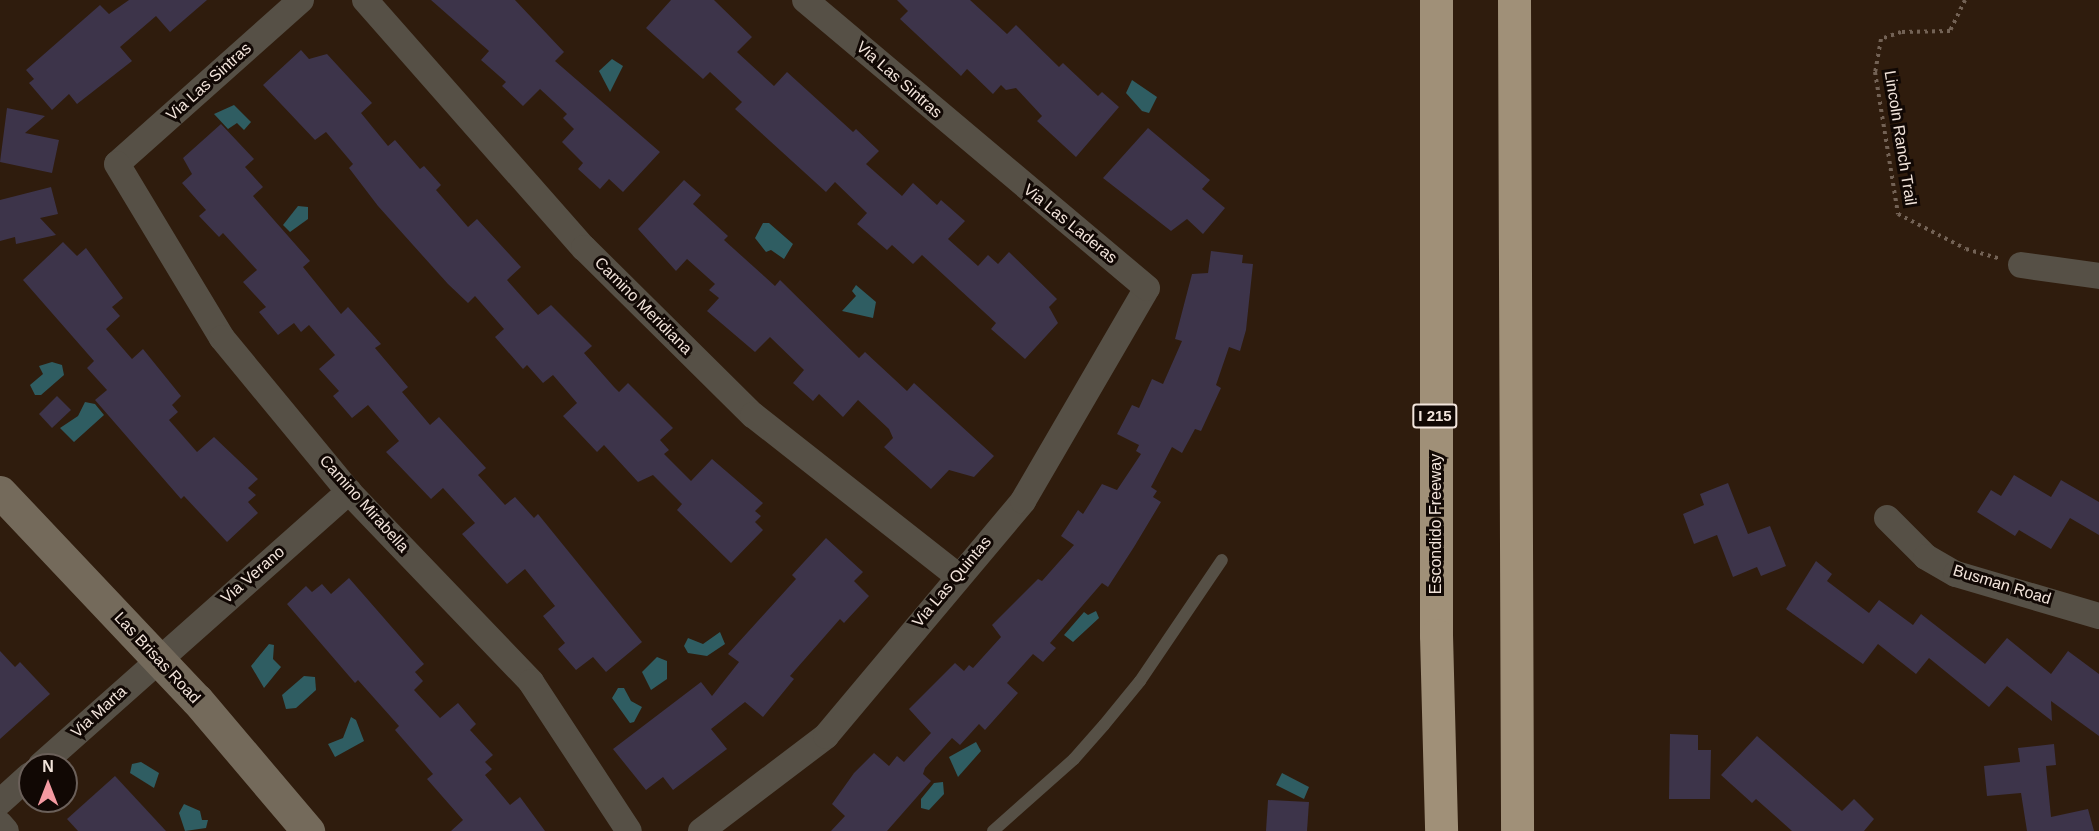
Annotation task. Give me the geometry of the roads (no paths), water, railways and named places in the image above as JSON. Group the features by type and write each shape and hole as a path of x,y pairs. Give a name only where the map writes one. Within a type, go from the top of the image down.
{"highway":[{"name":"Escondido Freeway","path":"1436,0 1436,635 1441,831"},
{"path":"1514,0 1517,831"}],"street":[{"name":"Via Las Sintras","path":"117,164 301,0"},
{"name":"Camino Meridiana","path":"365,0 584,248 753,415 956,575"},
{"name":"Via Las Sintras","path":"805,0 993,161"},
{"name":"Via Las Laderas","path":"993,161 1147,288"},
{"name":"Camino Mirabella","path":"117,164 222,338 349,492 531,682 629,831"},
{"path":"2021,265 2099,276"},
{"name":"Via Las Quintas","path":"701,831 826,736 956,575 1023,501 1147,288"},
{"name":"Las Brisas Road","path":"0,492 158,658 308,831"},
{"name":"Via Verano","path":"158,658 349,492"},
{"name":"Busman Road","path":"1887,518 1926,557 1956,574 2099,616"},
{"name":"Via Marta","path":"53,753 158,658"},
{"path":"0,802 18,786"},
{"path":"0,824 6,831"}],"lane":[{"path":"993,831 1074,759 1104,725 1140,681 1222,560"}],"water":[{"path":"612,59 623,66 610,92 599,71"},
{"path":"1132,80 1157,97 1149,113 1142,111 1126,93"},
{"path":"234,105 251,122 244,130 237,123 228,129 214,114"},
{"path":"298,206 308,207 308,219 290,232 283,225"},
{"path":"763,223 769,223 793,244 784,259 771,250 766,252 755,238"},
{"path":"856,285 876,302 873,318 842,311 856,296 852,291"},
{"path":"52,362 62,365 64,375 41,395 35,395 30,385 43,374 39,366"},
{"path":"85,402 95,404 104,415 74,442 60,428 78,416"},
{"path":"1096,611 1099,618 1073,642 1064,635 1084,612 1088,615"},
{"path":"720,632 725,644 707,656 688,653 684,646 688,638 703,644"},
{"path":"269,644 274,645 273,659 281,667 264,688 251,666"},
{"path":"657,657 667,661 667,679 651,690 642,672"},
{"path":"304,676 315,677 316,690 296,708 286,709 282,695"},
{"path":"618,688 624,688 631,701 642,707 634,722 630,723 612,698"},
{"path":"351,717 356,720 364,741 335,757 328,744 343,738"},
{"path":"976,742 981,751 958,777 949,757"},
{"path":"141,762 159,773 154,788 130,773 132,764"},
{"path":"1282,773 1309,787 1304,799 1276,785"},
{"path":"943,782 944,794 929,810 921,808 921,799 934,783"},
{"path":"184,804 200,811 202,820 208,820 206,828 185,831 179,813"}]}
